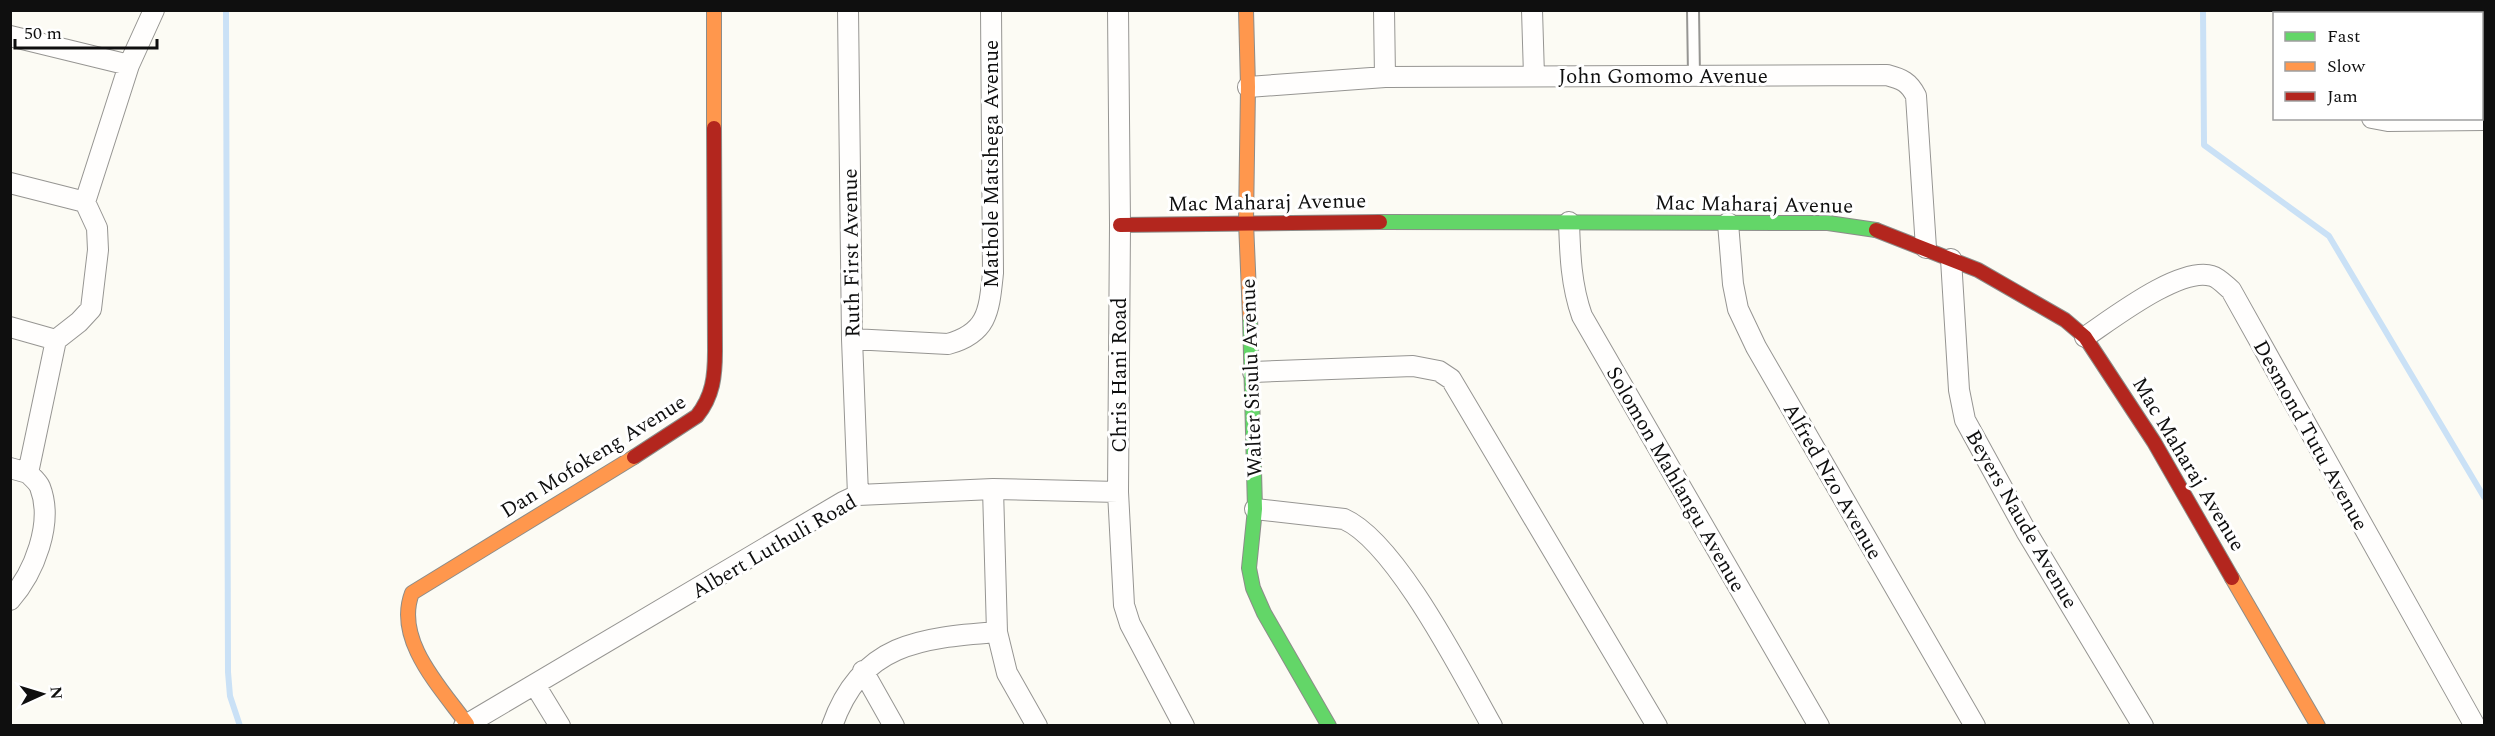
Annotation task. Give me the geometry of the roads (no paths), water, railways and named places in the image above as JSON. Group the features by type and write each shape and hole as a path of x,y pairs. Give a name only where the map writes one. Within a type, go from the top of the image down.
{"street":[{"path":"10,600 30,572 42,542 44,512 40,487 19,471 56,340 91,309 98,250 97,228 85,202 129,64 154,10"},
{"name":"Dan Mofokeng Avenue","path":"466,725 430,672 407,625 405,608 412,593 687,425 698,417 709,401 714,384 716,338 714,10"},
{"name":"Ruth First Avenue","path":"848,10 852,339 858,495"},
{"name":"Mathole Matshega Avenue","path":"852,339 948,344 975,333 984,319 990,298 993,273 991,10"},
{"name":"Chris Hani Road","path":"1118,10 1120,225 1118,492 1122,586 1127,616 1184,726"},
{"name":"Walter Sisulu Avenue","path":"1246,10 1248,87 1246,222 1253,372 1255,509 1249,568 1253,588 1264,613 1329,726"},
{"path":"1384,10 1385,77"},
{"path":"1532,10 1534,76"},
{"path":"10,36 129,64"},
{"name":"John Gomomo Avenue","path":"1248,87 1385,77 1887,75 1910,83 1916,96 1926,248"},
{"path":"2383,120 2484,120"},
{"path":"10,183 85,202"},
{"name":"Mac Maharaj Avenue","path":"1120,225 1246,222 1828,223 1878,230 1926,248 1978,270 2065,320 2085,337 2154,442 2318,726"},
{"name":"Solomon Mahlangu Avenue","path":"1569,222 1571,275 1575,298 1582,316 1819,726"},
{"name":"Alfred Nzo Avenue","path":"1728,223 1733,284 1738,309 1756,347 1975,726"},
{"name":"Beyers Naude Avenue","path":"1951,259 1959,390 1965,420 2021,521 2143,726"},
{"name":"Desmond Tutu Avenue","path":"2085,337 2170,282 2192,275 2213,276 2231,290 2475,726"},
{"path":"10,327 56,340"},
{"path":"1253,372 1413,366 1439,371 1451,379 1657,726"},
{"path":"993,489 997,632 1007,673 1038,726"},
{"name":"Albert Luthuli Road","path":"466,725 858,495 993,489 1118,492"},
{"path":"1255,509 1344,519 1355,524 1367,534 1387,556 1436,629 1492,726"},
{"path":"832,726 839,704 864,671 913,642 997,632"},
{"path":"864,671 894,726"},
{"path":"536,685 560,726"}],"lane":[{"path":"1693,10 1694,75"}],"waterway":[{"path":"226,10 228,672 230,696 240,726"},
{"path":"2203,10 2204,145 2329,236 2484,497"}]}
